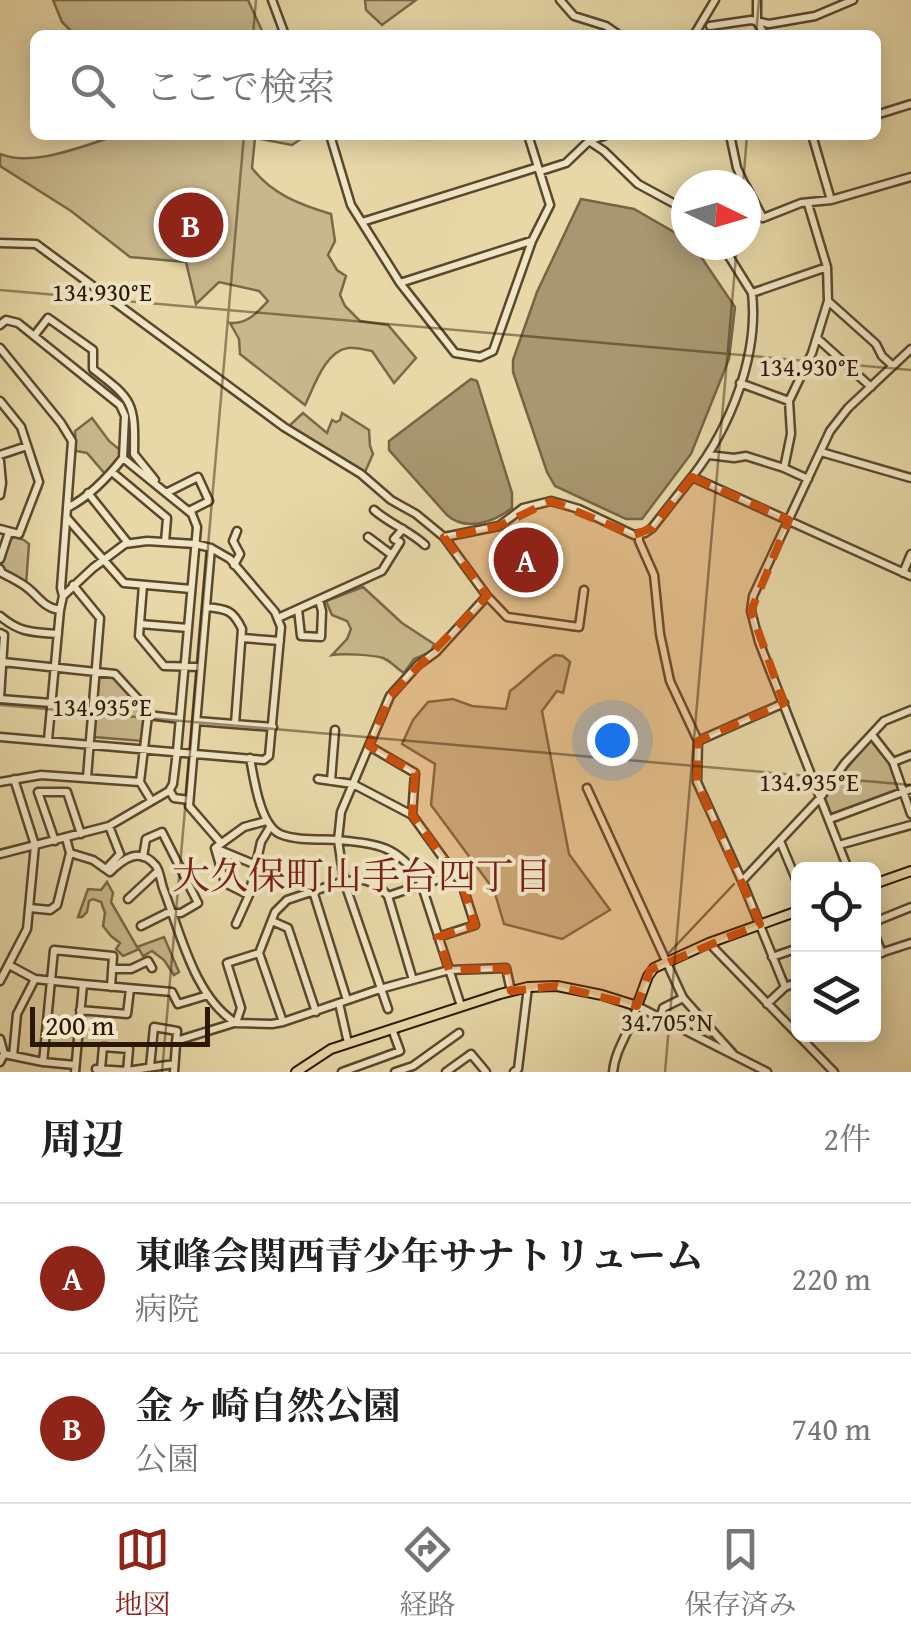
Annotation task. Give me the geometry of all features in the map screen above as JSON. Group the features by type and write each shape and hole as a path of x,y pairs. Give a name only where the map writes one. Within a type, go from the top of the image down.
{"main road":[{"path":"881,882 911,871"},
{"path":"296,1072 331,1049 528,987 572,988 638,1006 650,971 708,943 791,913"}],"street":[{"path":"272,0 283,30"},
{"path":"560,0 574,16 612,30"},
{"path":"715,0 709,27 751,20 769,24 815,16 853,0"},
{"path":"757,0 757,22 762,30"},
{"path":"881,113 911,104"},
{"path":"331,140 351,206 400,283 455,353 480,358 494,351 532,241 550,204 530,140"},
{"path":"362,222 566,162 589,140 638,184 671,202"},
{"path":"731,140 738,170"},
{"path":"813,140 831,200"},
{"path":"761,216 911,177"},
{"path":"784,468 790,434 789,401 812,353 828,301 827,268 808,204"},
{"path":"400,283 532,241"},
{"path":"0,243 36,244 284,428 361,474 391,500 416,514 444,536 506,616 579,627 584,590"},
{"path":"444,536 499,526 522,508 551,500 634,535 652,528 709,456 723,429 752,347 752,293 731,260"},
{"path":"752,293 827,268"},
{"path":"828,301 876,344 893,366"},
{"path":"34,336 48,318 92,350 93,369 125,394 134,420 134,454 155,484"},
{"path":"0,325 6,320 18,323 120,405 125,416 122,458 112,472 68,508"},
{"path":"816,338 871,387"},
{"path":"0,348 72,440 63,596 48,740"},
{"path":"845,862 759,642 751,611 754,596 830,431 848,408 911,349"},
{"path":"740,383 789,401"},
{"path":"0,401 21,427 39,482 19,534 4,531 0,559"},
{"path":"0,495 0,458 28,446"},
{"path":"820,452 911,478"},
{"path":"709,456 746,456 808,479"},
{"path":"0,844 2,854 109,826 170,791 173,784 197,527 192,514 122,458"},
{"path":"112,472 166,518 165,542"},
{"path":"166,493 198,477 209,501 188,511"},
{"path":"692,477 907,574 911,554"},
{"path":"88,494 128,544"},
{"path":"374,510 425,545"},
{"path":"67,518 124,583 191,589"},
{"path":"278,618 382,571 400,542 394,539 402,530"},
{"path":"234,565 240,554 234,541 237,531"},
{"path":"638,534 654,576 670,681 698,741 697,782 785,986"},
{"path":"368,537 392,555"},
{"path":"0,737 264,760 270,752 281,627 278,618 222,554 195,544 128,544 114,550 63,596"},
{"path":"211,548 189,806 218,845 256,865"},
{"path":"0,569 30,588 44,604 60,610"},
{"path":"73,585 100,618 87,777"},
{"path":"143,585 139,636 164,666 201,667"},
{"path":"388,1009 344,880 338,840 341,812 390,696 487,596"},
{"path":"298,610 300,636 321,637 319,600"},
{"path":"206,607 226,610 242,629 235,724"},
{"path":"0,616 26,632 58,634"},
{"path":"140,624 188,628"},
{"path":"0,633 4,634 0,698 51,703"},
{"path":"242,638 280,641"},
{"path":"3,662 96,670 122,679 147,709 140,782 151,800"},
{"path":"698,741 784,702"},
{"path":"742,881 820,798 872,734 884,722 911,710"},
{"path":"148,715 180,719"},
{"path":"196,721 273,727"},
{"path":"331,780 335,730"},
{"path":"872,734 893,762 907,791 911,814"},
{"path":"370,746 415,773 412,815"},
{"path":"893,762 911,755"},
{"path":"236,924 250,894 268,824 250,758"},
{"path":"0,782 42,775 140,782"},
{"path":"0,981 28,929 35,846 14,779"},
{"path":"318,780 354,784 412,815 462,884 475,924 438,937"},
{"path":"587,788 683,998 734,1055"},
{"path":"170,791 174,798 189,800"},
{"path":"830,818 907,791"},
{"path":"55,840 38,792 66,792 81,834"},
{"path":"218,845 244,827 268,824 289,836 376,844 391,850 410,866 422,885 460,1006"},
{"path":"840,846 911,825"},
{"path":"106,869 120,854 109,826"},
{"path":"141,926 198,904 162,832 146,839 143,858"},
{"path":"30,908 50,910 57,905 70,853 66,838"},
{"path":"780,841 791,867"},
{"path":"218,845 225,884 250,894"},
{"path":"70,853 92,860 110,872 131,855 155,866 174,912 181,942 208,995 225,1016 236,1022"},
{"path":"128,899 158,871"},
{"path":"388,896 454,874"},
{"path":"284,1022 259,953 272,920 287,900 344,880 378,885 388,896 413,980"},
{"path":"313,891 343,1001 348,1043"},
{"path":"881,919 911,907"},
{"path":"272,920 288,928 316,1012"},
{"path":"708,943 834,1072"},
{"path":"881,953 911,943"},
{"path":"43,1062 54,950 113,956 111,987"},
{"path":"772,956 791,950"},
{"path":"236,1022 241,1008 227,964 259,953"},
{"path":"112,970 132,969 148,961 152,968"},
{"path":"8,965 34,979 50,982 172,992 178,1004 208,995"},
{"path":"176,1041 236,1022 284,1022 449,970 506,968 511,991"},
{"path":"6,1057 16,1014 34,979"},
{"path":"6,1057 75,1069 82,984"},
{"path":"767,1004 791,984"},
{"path":"514,1072 518,1069 528,987"},
{"path":"80,1010 128,1014 130,989"},
{"path":"660,1016 664,1008 683,998"},
{"path":"613,1072 614,1058 638,1006 767,1072"},
{"path":"127,1070 129,1049 103,1046 99,1069 127,1070 174,1068 177,1031 154,1028 150,1067"},
{"path":"342,1072 400,1051 392,1029"},
{"path":"395,1072 413,1066 459,1032"},
{"path":"0,1039 6,1057"},
{"path":"446,1072 471,1054 486,1072"}],"highlighted area":[{"path":"692,477 789,520 751,611 784,703 698,741 697,782 760,924 650,970 637,1006 557,986 511,991 506,968 449,970 438,937 475,925 462,884 412,815 415,773 369,746 390,696 487,596 444,537 499,526 551,501 634,535 652,528"}],"shaded area":[{"path":"53,0 248,0 262,30 70,30 62,22"},
{"path":"365,0 416,0 382,25 366,10"},
{"path":"103,140 255,140 252,168 260,177 277,192 331,214 335,241 328,255 346,276 340,295 345,306 360,321 388,325 416,358 394,383 372,351 340,351 321,371 305,405 240,354 239,339 230,323 247,320 268,301 259,291 219,282 196,304 186,262 130,257 71,211 0,166 0,154 13,158 43,157"},
{"path":"266,140 300,140 292,145"},
{"path":"581,199 634,209 671,230 671,260 703,260 735,307 729,359 691,454 642,519 626,519 555,486 547,472 513,372 513,360 537,292"},
{"path":"471,379 477,381 512,493 512,508 489,521 471,524 447,515 389,450 389,441"},
{"path":"303,413 327,433 332,420 340,420 342,413 369,430 373,454 365,472 288,427"},
{"path":"92,418 120,450 119,458 106,475 87,453 76,451 75,431"},
{"path":"15,537 29,544 26,584 1,565 9,540"},
{"path":"363,587 402,623 434,644 431,652 414,659 404,673 383,658 332,655 351,629 347,621 332,615 326,601"},
{"path":"555,655 570,662 563,693 557,691 542,711 569,854 610,910 562,939 504,924 494,890 431,805 435,764 402,744 413,720 428,702 453,699 472,706 506,709 510,691"},
{"path":"99,675 117,679 144,712 142,741 94,737"},
{"path":"869,741 874,741 891,765 897,792 831,814 826,794"},
{"path":"107,882 113,893 111,902 137,947 164,937 179,972 174,975 152,951 143,956 139,949 123,956 116,949 120,943 103,926 105,913 101,902 89,901 87,912 78,917 88,889 101,890"}],"waterway":[{"path":"667,955 734,884"},
{"path":"683,990 735,1049"}],"place":[{"name":"金ヶ崎自然公園","path":"191,225"},
{"name":"東峰会関西青少年サナトリューム","path":"526,560"}],"district":[{"name":"大久保町山手台四丁目","path":"362,876"}]}
